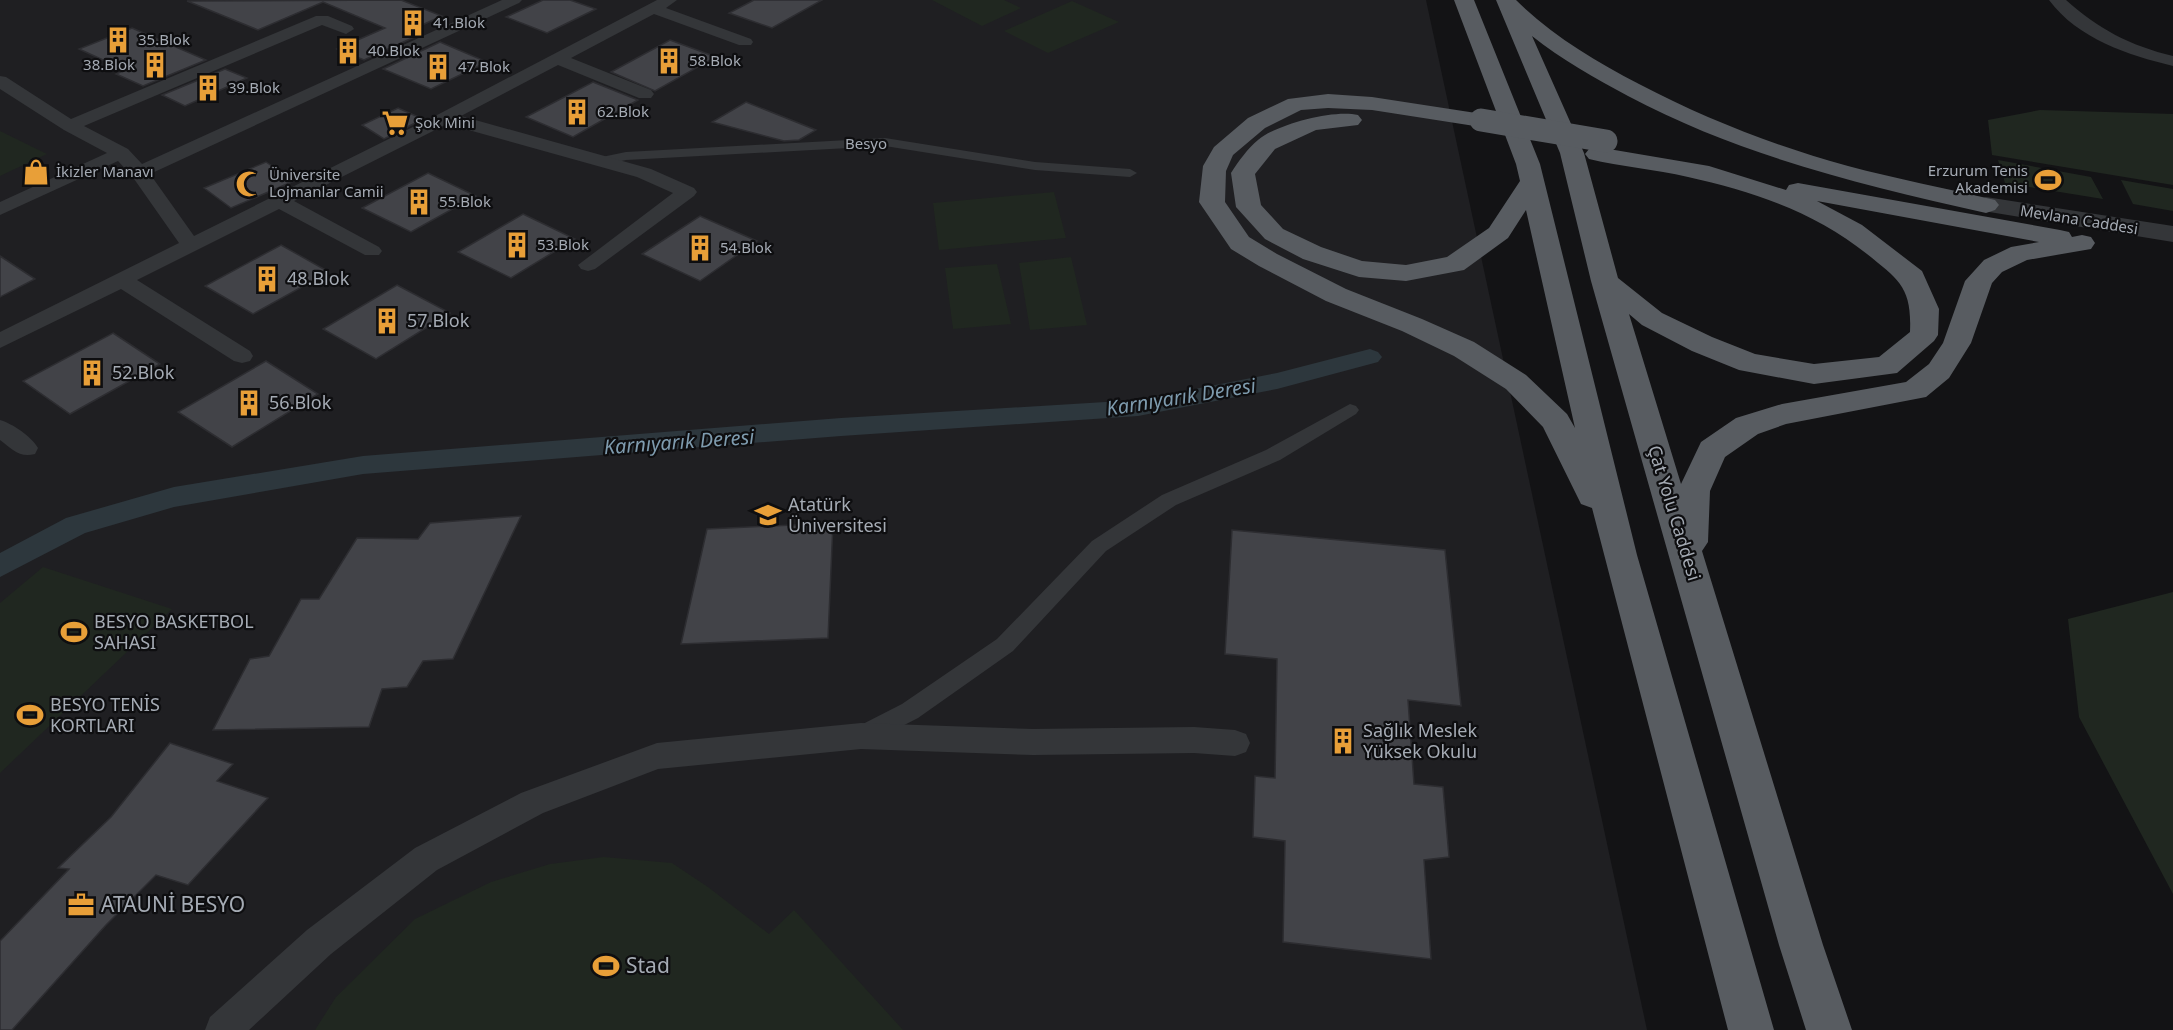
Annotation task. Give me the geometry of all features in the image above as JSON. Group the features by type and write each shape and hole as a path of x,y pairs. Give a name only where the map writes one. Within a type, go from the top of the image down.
{"highway":[{"path":"1464,0 1528,164 1620,555 1751,1030"},
{"path":"1507,0 1528,23 1574,58 1654,102 1760,146 1838,171 1986,205"},
{"name":"Çat Yolu Caddesi","path":"1507,0 1572,153 1605,281 1801,945 1829,1030"},
{"path":"1620,555 1556,421 1516,382 1464,349 1412,325 1336,295 1240,243 1212,202 1217,161 1231,140 1249,127 1304,102 1372,104 1482,127 1601,148 1986,205"},
{"path":"1482,127 1367,119 1311,124 1267,144 1243,173 1249,207 1274,234 1312,253 1359,269 1406,273 1455,264 1499,233 1531,182"},
{"path":"1601,148 1749,186 1804,204 1853,230 1912,277 1925,309 1924,335 1887,366 1814,374 1749,363 1702,344 1652,319 1605,281"},
{"path":"1687,169 2082,243"},
{"path":"1689,565 1694,490 1712,450 1747,426 1782,414 1915,390 1939,371 1957,343 1979,281 1993,266 2020,253 2082,243"}],"street":[{"path":"138,172 514,0"},
{"path":"0,341 445,118 669,0"},
{"path":"2057,0 2098,36 2135,53 2173,61"},
{"path":"654,9 745,42"},
{"path":"70,126 322,19 346,29"},
{"path":"558,59 645,94"},
{"path":"0,81 70,126 121,153 138,172 191,246"},
{"path":"445,118 485,127 559,151 644,173 687,192 588,265"},
{"name":"Besyo","path":"602,161 626,156 885,142 1035,166 1130,173"},
{"path":"0,210 121,153"},
{"path":"279,201 372,251"},
{"name":"Mevlana Caddesi","path":"1986,205 2173,234"},
{"name":"Mevlana Caddesi","path":"2082,243 2173,256"},
{"path":"122,280 242,356"},
{"path":"861,736 910,711 1005,645 1099,546 1160,505 1273,455 1350,410"},
{"path":"0,428 26,448"},
{"path":"223,1030 319,942 426,859 532,803 657,756 861,736 1033,742 1194,740 1235,743"}],"shaded area":[{"name":"Atatürk Üniversitesi","path":"0,0 1426,0 1647,1030 0,1030"},
{"path":"932,0 1004,0 1021,8 982,26"},
{"path":"1072,1 1119,22 1048,53 1004,31"},
{"path":"2040,110 2173,114 2173,185 1992,155 1988,120"},
{"path":"0,131 47,154 0,176"},
{"name":"Erzurum Tenis Akademisi","path":"1998,160 2091,177 2103,199 2005,183"},
{"path":"2121,180 2173,189 2173,211 2133,204"},
{"path":"1054,192 1066,238 939,250 933,203"},
{"path":"1071,257 1087,325 1030,330 1019,263"},
{"path":"997,264 1011,324 953,329 945,268"},
{"name":"BESYO BASKETBOL SAHASI","path":"43,567 172,609 0,773 0,603"},
{"path":"2173,592 2173,894 2079,717 2068,619"},
{"name":"Stad","path":"604,857 672,863 708,887 769,934 794,910 903,1030 315,1030 336,997 415,919 491,882 550,864"}],"building":[{"path":"401,0 442,16 411,30 421,34 364,60 337,49 385,28 323,2 258,30 187,1"},
{"path":"543,0 570,0 596,9 547,33 506,17"},
{"path":"754,0 822,0 772,28 729,13"},
{"path":"132,28 206,60 143,86 116,74 125,70 79,49"},
{"name":"58.Blok","path":"670,40 716,57 655,91 611,72"},
{"name":"47.Blok","path":"440,42 487,62 431,89 383,69"},
{"path":"225,69 247,78 185,106 162,95"},
{"name":"62.Blok","path":"593,82 638,100 573,137 526,117"},
{"path":"746,102 816,130 799,140 784,141 712,122"},
{"name":"Şok Mini","path":"398,108 423,119 384,139 362,125"},
{"name":"Üniversite Lojmanlar Camii","path":"266,162 294,181 231,208 204,188"},
{"name":"55.Blok","path":"428,173 476,196 411,232 362,208"},
{"name":"53.Blok","path":"523,214 575,239 511,278 458,252"},
{"name":"54.Blok","path":"700,216 757,241 700,281 642,254"},
{"name":"48.Blok","path":"281,245 329,272 253,314 205,286"},
{"path":"0,256 35,279 0,297"},
{"name":"57.Blok","path":"397,285 450,313 376,359 323,329"},
{"name":"52.Blok","path":"113,333 160,364 70,414 23,381"},
{"name":"56.Blok","path":"266,361 318,394 232,447 178,412"},
{"path":"521,516 453,659 423,661 407,687 382,689 369,727 213,730 250,659 269,656 301,599 319,599 357,538 418,539 430,523"},
{"path":"833,523 828,638 681,644 707,529"},
{"name":"Sağlık Meslek Yüksek Okulu","path":"1232,530 1445,550 1461,706 1408,700 1414,784 1443,787 1449,857 1424,860 1431,959 1283,942 1285,841 1253,837 1255,776 1275,778 1277,659 1225,654"},
{"name":"ATAUNİ BESYO","path":"170,743 233,764 217,781 268,798 188,885 156,875 106,925 12,1030 0,1030 0,941 69,869 58,868 111,817"}],"waterway":[{"name":"Karnıyarık Deresi","path":"0,566 76,525 174,497 363,465 841,427 1138,408 1277,381 1370,357"}],"place":[{"name":"41.Blok","path":"413,23"},
{"name":"35.Blok","path":"118,40"},
{"name":"40.Blok","path":"348,51"},
{"name":"58.Blok","path":"669,61"},
{"name":"38.Blok","path":"155,65"},
{"name":"47.Blok","path":"438,67"},
{"name":"39.Blok","path":"208,88"},
{"name":"62.Blok","path":"577,112"},
{"name":"Şok Mini","path":"395,123"},
{"name":"İkizler Manavı","path":"36,172"},
{"name":"Erzurum Tenis Akademisi","path":"2048,180"},
{"name":"Üniversite Lojmanlar Camii","path":"249,184"},
{"name":"55.Blok","path":"419,202"},
{"name":"53.Blok","path":"517,245"},
{"name":"54.Blok","path":"700,248"},
{"name":"48.Blok","path":"267,279"},
{"name":"57.Blok","path":"387,321"},
{"name":"52.Blok","path":"92,373"},
{"name":"56.Blok","path":"249,403"},
{"name":"Atatürk Üniversitesi","path":"768,515"},
{"name":"BESYO BASKETBOL SAHASI","path":"74,632"},
{"name":"BESYO TENİS KORTLARI","path":"30,715"},
{"name":"Sağlık Meslek Yüksek Okulu","path":"1343,741"},
{"name":"ATAUNİ BESYO","path":"81,905"},
{"name":"Stad","path":"606,966"}]}
